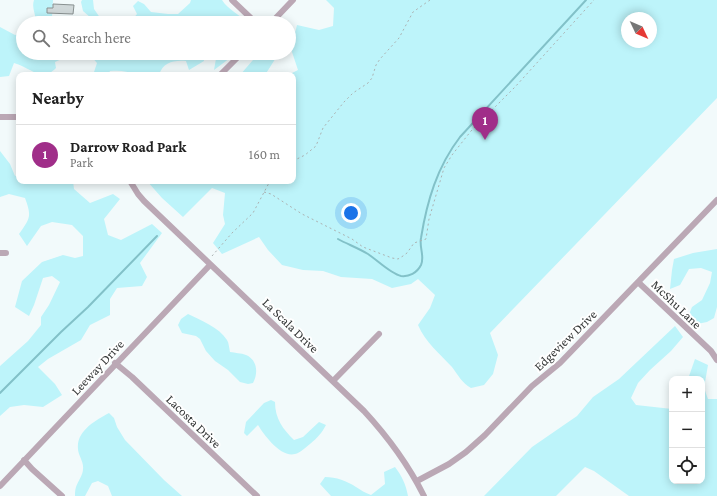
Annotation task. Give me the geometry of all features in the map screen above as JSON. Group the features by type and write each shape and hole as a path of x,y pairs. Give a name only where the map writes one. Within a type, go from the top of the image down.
{"street":[{"path":"232,0 249,16"},
{"path":"278,16 293,0"},
{"path":"223,72 235,60"},
{"path":"0,117 16,117"},
{"name":"La Scala Drive","path":"132,184 144,201 333,381 386,434 417,481 424,496"},
{"name":"Edgeview Drive","path":"417,481 449,464 476,444 532,386 560,363 717,200"},
{"name":"Leeway Drive","path":"0,486 209,263"},
{"name":"McShu Lane","path":"638,282 711,351 717,360"},
{"path":"333,381 379,334"},
{"name":"Lacosta Drive","path":"115,363 132,377 257,496"},
{"path":"24,460 62,496"}],"path":[{"path":"296,160 305,155 316,146 323,128 344,102 352,93 368,83 372,78 376,65 399,38 413,12 430,0"},
{"path":"264,192 271,194 302,214 352,239 363,247 392,258 403,256 407,253 411,246 417,241 424,240 427,236 429,219 444,168 452,155 477,124 515,87 594,0"},
{"path":"209,263 232,233 253,213 268,184"}],"shaded area":[{"path":"34,0 53,0 52,16 35,16"},
{"path":"82,0 93,0 94,9 99,16 89,16 83,11"},
{"path":"191,0 222,0 227,7 240,16 135,16 137,14 133,6 138,1 144,4 151,12 168,14 178,14 190,3"},
{"path":"326,0 717,0 717,98 490,333 498,355 493,374 484,385 471,388 460,379 452,367 429,343 418,325 430,308 435,295 418,279 411,284 392,288 372,279 341,277 323,271 303,270 282,265 268,250 259,237 222,254 213,243 225,224 223,215 225,193 212,188 183,217 162,198 150,184 296,184 296,72 294,72 298,70 295,60 296,60 296,29 297,25 319,30 333,26 334,8"},
{"path":"0,27 16,35 16,60 60,60 55,62 56,68 51,72 34,72 14,63 9,76 0,77"},
{"path":"94,60 204,61 189,70 186,61 173,62 163,67 160,72 94,72 97,63"},
{"path":"216,60 227,60 214,70"},
{"path":"253,60 275,60 267,72 243,72"},
{"path":"0,151 10,164 16,176 16,184 73,184 74,189 90,203 113,194 120,199 104,219 108,235 121,240 152,224 162,233 140,263 147,277 142,286 117,288 110,299 110,315 90,325 81,340 48,359 38,367 55,384 62,395 43,407 24,405 10,407 0,416 0,366 28,341 41,325 41,317 49,305 60,282 52,276 43,278 29,316 15,307 22,281 42,262 63,255 75,258 83,256 83,236 72,225 52,222 41,226 27,246 19,234 29,217 29,209 25,198 9,194 0,197"},
{"path":"717,249 717,307 714,318 707,322 697,324 688,317 692,307 702,300 710,283 712,272 701,268 689,269 680,285 670,289 674,259 693,253"},
{"path":"188,314 209,324 224,335 228,341 230,352 246,355 253,360 256,368 256,376 253,383 248,384 240,382 228,370 215,361 206,351 200,339 196,336 182,333 178,325 181,319"},
{"path":"675,326 683,337 671,351 638,383 631,398 636,405 669,409 669,484 705,484 705,391 708,399 717,399 717,496 629,496 594,471 585,467 556,496 484,496 532,447 577,416 593,397 619,379"},
{"path":"695,359 708,365 705,382 705,376 689,376"},
{"path":"271,400 275,402 276,414 280,423 294,440 303,437 319,422 326,425 315,440 295,454 284,453 269,440 258,425 247,436 244,433 246,422 264,403"},
{"path":"109,413 114,418 117,427 125,440 164,480 182,496 112,496 108,486 98,481 92,483 85,496 75,496 75,490 83,469 83,464 78,449 80,437 88,427"},
{"path":"395,467 400,474 408,496 331,496 320,484 325,477 329,477 349,483 371,495 385,484 384,472"}],"building":[{"path":"53,4 74,5 73,14 47,13 47,8 53,8"}],"waterway":[{"path":"338,239 368,254 397,275 407,276 417,270 422,262 421,238 426,211 439,172 452,148 460,137 586,0"},
{"path":"0,393 88,307 157,236"}],"place":[{"name":"Darrow Road Park","path":"485,140"}]}
